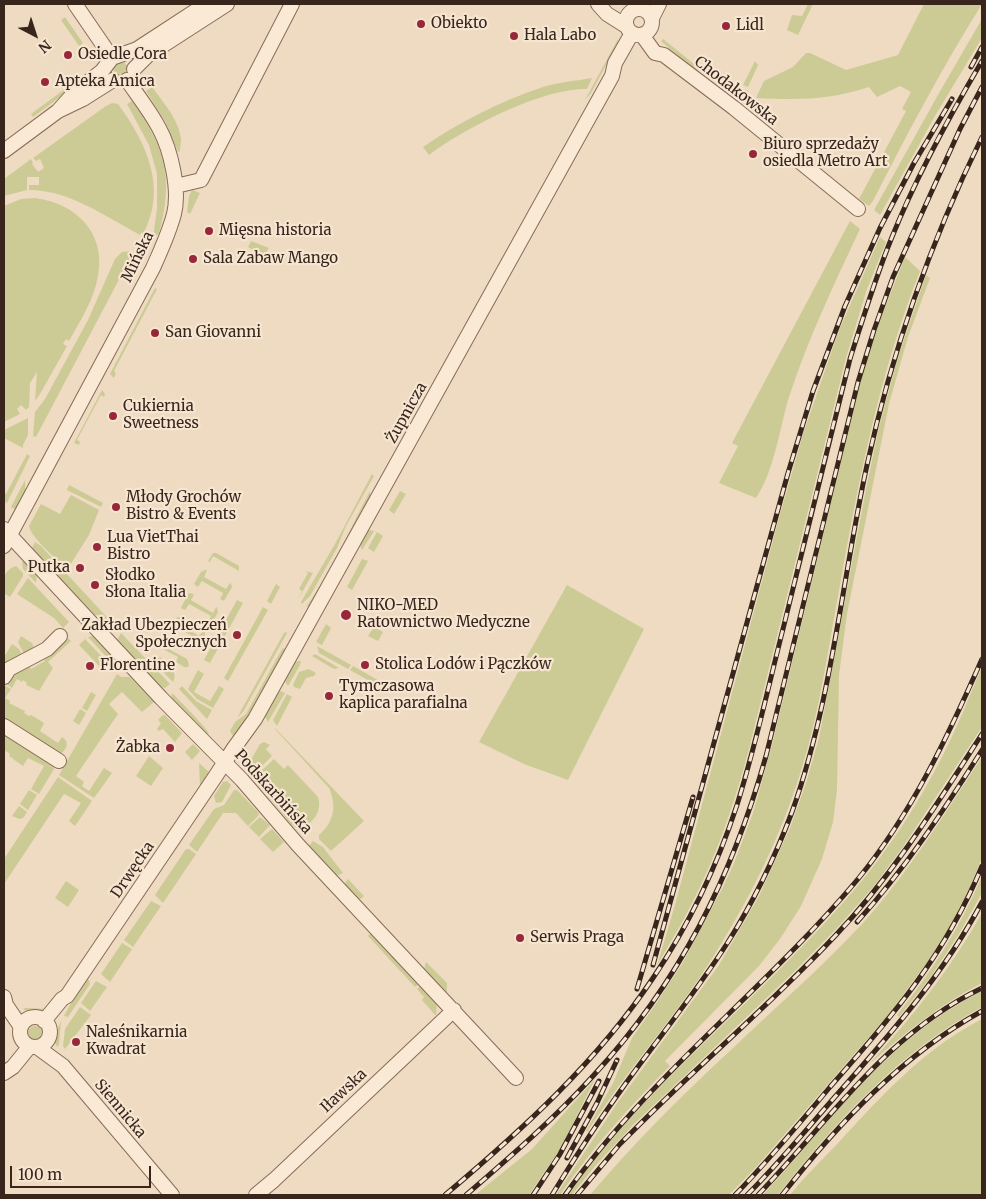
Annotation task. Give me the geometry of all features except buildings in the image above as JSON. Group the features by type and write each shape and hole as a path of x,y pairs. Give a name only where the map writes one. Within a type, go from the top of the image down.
{"street":[{"path":"75,4 113,59"},
{"path":"58,111 73,94 100,74 113,59 142,46 206,4"},
{"path":"4,151 58,111 125,77 148,55 227,4"},
{"path":"176,186 201,180 292,4"},
{"name":"Chodakowska","path":"598,4 607,14 640,22 663,50 664,55 734,108 858,210"},
{"path":"606,4 640,22"},
{"name":"Żupnicza","path":"224,762 255,719 612,76 615,63 640,22 659,4"},
{"path":"113,59 125,56 132,61 125,77"},
{"path":"113,59 107,73 125,77"},
{"name":"Mińska","path":"6,537 156,260 166,239 174,213 176,186 160,129 125,77"},
{"name":"Podskarbińska","path":"6,537 224,762 516,1078"},
{"path":"4,677 9,669 47,648 60,636"},
{"path":"4,726 59,761"},
{"name":"Drwęcka","path":"4,1073 12,1067 62,999 67,996 224,762"},
{"name":"Siennicka","path":"4,997 9,998 21,1012 35,1034 61,1058 63,1066 172,1195"},
{"name":"Iławska","path":"256,1195 454,1010"},
{"name":"Drwęcka","path":"4,1068 35,1034"}],"shaded area":[{"path":"808,4 813,4 798,35 787,30 792,15 802,16"},
{"path":"924,4 982,4 939,77 869,206 859,199 906,111 902,109 911,92 900,86 877,97 869,87 827,97 756,98 764,81 793,67 806,53 810,53 846,70 898,55"},
{"path":"65,17 83,43 79,46 61,20"},
{"path":"982,19 982,38 935,116 880,215 874,210"},
{"path":"618,39 618,43 591,93 585,100"},
{"path":"663,39 699,68 697,71 662,42"},
{"path":"120,61 125,63 127,68 125,73 120,75 115,73 113,68 115,63"},
{"path":"755,61 758,65 748,87 743,85"},
{"path":"84,75 86,78 33,117 31,114"},
{"path":"592,78 587,89 569,90 527,102 483,122 444,144 429,155 423,147 466,121 511,99 549,85"},
{"path":"724,85 749,91 744,98 739,97"},
{"path":"152,87 170,112 180,132 180,151 178,152 165,121 146,91"},
{"path":"132,101 152,133 164,163 166,195 159,233 153,238 157,208 157,174 149,145 127,104"},
{"path":"112,103 118,104 128,119 145,150 150,166 154,200 143,234 141,232 140,235 100,212 72,199 44,191 29,190 29,185 39,185 39,177 27,177 27,190 4,196 4,179 31,159 38,172 44,168 40,159 36,161 33,158"},
{"path":"192,190 200,193 190,214 187,212 189,196"},
{"path":"35,198 65,208 78,216 88,226 95,238 99,252 99,268 94,292 88,306 69,341 66,339 63,344 67,346 40,394 35,401 37,372 30,383 29,407 26,410 21,405 17,409 20,414 4,422 4,206 21,199"},
{"path":"850,221 860,229 804,354 789,397 768,475 762,487 756,498 719,483 738,446 732,443"},
{"path":"880,237 886,242 867,289 846,358 749,749 737,790 724,831 699,890 657,966 803,434 839,330"},
{"path":"251,241 269,248 264,256 248,247"},
{"path":"131,251 133,253 36,437 33,436 35,412 45,399 88,320 115,259 122,252"},
{"path":"905,257 920,271 893,348 872,426 855,505 818,704 807,751 791,801 769,854 743,906 714,956 587,1132 613,1083 632,1038 682,964 723,887 753,813 772,745 864,368 878,325"},
{"path":"926,275 930,278 908,337 889,404 847,614 839,675 837,790 833,822 822,859 801,906 780,939 759,966 665,1061 670,1066 612,1128 560,1195 556,1195 618,1102 719,965 759,896 790,828 819,738 879,427 898,357"},
{"path":"155,288 157,289 114,371 116,373 114,378 110,374"},
{"path":"102,390 105,394 104,397 101,395 77,440 80,442 79,445 74,443"},
{"path":"28,418 28,435 23,448 4,438 4,430"},
{"path":"27,454 30,456 7,503 4,501 4,492 6,494"},
{"path":"372,474 374,476 346,526 337,548 310,596 302,604 301,602 335,544"},
{"path":"25,480 25,495 16,510 11,507"},
{"path":"69,485 103,503 101,507 67,490"},
{"path":"370,491 371,499 311,605 306,607 332,565"},
{"path":"400,491 406,494 394,514 389,510"},
{"path":"71,495 99,510 89,535 67,570 40,543 29,526 41,504 60,514"},
{"path":"366,531 374,531 362,550 359,543"},
{"path":"377,532 383,536 374,552 368,548"},
{"path":"35,542 41,546 116,627 110,631 104,629 104,621 98,615 95,615 78,597 75,597 32,548"},
{"path":"213,553 239,566 239,571 213,556 210,562 208,561"},
{"path":"362,559 368,561 352,590 347,587"},
{"path":"24,560 37,573 36,583 23,569 22,563"},
{"path":"16,566 23,573 23,576 10,597 4,593 5,576 8,570"},
{"path":"207,570 204,577 226,589 231,584 232,587 224,601 220,599 223,593 202,581 198,587 194,584 201,572"},
{"path":"305,571 313,573 297,601 302,591 299,589 308,573"},
{"path":"28,578 69,622 63,628 54,618 17,594"},
{"path":"276,584 280,587 271,604 267,601"},
{"path":"567,585 644,629 568,780 524,764 479,742"},
{"path":"188,594 194,595 191,600 213,613 217,608 218,612 211,625 207,623 211,616 189,604 185,610 181,608"},
{"path":"237,600 243,603 210,663 204,660"},
{"path":"263,607 268,610 228,681 224,678"},
{"path":"177,617 181,618 178,624 199,636 203,631 205,632 198,648 194,645 198,639 176,627 172,633 168,631"},
{"path":"326,624 331,628 322,645 316,642"},
{"path":"374,627 383,632 378,641 368,636"},
{"path":"286,632 243,712 237,718 284,633"},
{"path":"121,633 170,684 165,688 160,687 118,644 117,640"},
{"path":"21,636 32,643 35,651 25,656 18,642"},
{"path":"66,636 71,641 48,662 53,668 39,691 26,685 27,683 23,680 22,682 17,679 12,688 5,683 12,672 27,663 31,669 45,661 42,655"},
{"path":"88,637 97,637 114,655 113,664"},
{"path":"85,639 106,661 100,667 79,645"},
{"path":"163,641 168,641 165,647 187,659 188,667 184,667 176,662 178,657 163,649 161,646"},
{"path":"12,644 19,649 23,657 4,671 4,657"},
{"path":"137,645 154,662 160,657 169,665 174,675 173,682"},
{"path":"317,646 351,665 348,669 319,653"},
{"path":"284,648 287,650 251,715 233,736 230,731 235,722 246,714"},
{"path":"315,654 339,668 334,669 312,656"},
{"path":"301,661 300,665 288,686 284,680 293,663"},
{"path":"353,666 392,688 389,692 350,670"},
{"path":"982,667 982,727 905,844 874,886 797,969 634,1124 596,1165 572,1195 568,1195 600,1153 635,1114 820,928 868,874 902,826 933,775 953,735"},
{"path":"309,669 316,673 314,676 306,678 300,689 294,687 293,685 299,672"},
{"path":"198,670 204,674 194,692 210,701 219,686 224,689 213,708 197,699 188,689"},
{"path":"117,674 121,677 130,677 154,702 142,712 122,692 109,704 118,714 76,776 84,782 82,786 89,791 104,768 112,773 94,798 59,775"},
{"path":"4,685 11,689 5,698 10,701 9,703 44,723 40,731 58,743 62,737 66,741 67,746 60,754 27,738 24,729 21,733 4,722"},
{"path":"182,686 196,701 212,710 207,719 179,689"},
{"path":"91,692 96,695 87,711 82,708"},
{"path":"277,692 285,693 268,722 264,715"},
{"path":"172,693 209,734 179,709 171,699"},
{"path":"287,694 292,697 277,726 273,720"},
{"path":"80,709 86,713 79,725 73,721"},
{"path":"163,715 182,733 175,742 163,729 159,731 157,729 161,723 158,720"},
{"path":"275,728 364,821 331,851 319,839 319,835 328,825 333,813 333,801 329,788"},
{"path":"4,735 17,743 21,741 54,764 54,769 39,794 31,789 44,766 28,758 23,766 9,756 10,754 4,750"},
{"path":"264,742 270,745 266,749 272,756 258,770 252,770 248,765 260,744"},
{"path":"193,744 200,751 192,760 185,752"},
{"path":"149,756 163,768 151,786 136,776"},
{"path":"982,757 982,858 950,926 928,961 889,1014 758,1165 729,1195 590,1195 641,1138 713,1066 815,971 863,923 911,863"},
{"path":"274,759 284,769 288,765 318,797 319,806 317,814 305,827 295,827 291,824 263,790 259,773"},
{"path":"199,763 209,772 200,787"},
{"path":"58,777 92,801 75,826 69,821 81,803 64,794 4,884 4,859"},
{"path":"227,781 231,785 222,802 216,803 214,796 223,782"},
{"path":"29,790 37,795 28,810 20,804"},
{"path":"234,790 237,790 259,813 258,816 248,826 236,813 223,813 197,852 189,845 214,809 224,805"},
{"path":"19,806 27,812 23,818 19,819 12,816"},
{"path":"260,817 270,825 259,837 249,827"},
{"path":"272,829 284,842 273,852 260,839"},
{"path":"313,841 323,847 343,873 336,876 309,849"},
{"path":"186,849 196,854 163,903 155,895"},
{"path":"982,876 982,893 959,934 930,978 899,1017 897,1015 922,983 955,931"},
{"path":"348,879 364,896 358,901 345,886"},
{"path":"66,881 79,890 68,907 55,898"},
{"path":"151,901 161,906 133,947 124,940"},
{"path":"982,913 982,983 938,1009 871,1062 931,990 958,953"},
{"path":"370,933 418,982 418,985 415,987 368,936"},
{"path":"122,943 132,949 110,982 101,974"},
{"path":"426,962 447,983 447,992 445,994 424,970"},
{"path":"85,977 89,980 90,984 68,1017 64,1016"},
{"path":"96,981 107,987 90,1011 81,1003"},
{"path":"420,986 437,1003 436,1016 422,1000 424,997 417,989"},
{"path":"982,991 982,1007 923,1045 896,1067 846,1115 778,1195 763,1195 863,1082 890,1056 948,1010"},
{"path":"80,1007 91,1015 65,1049 63,1046 65,1029"},
{"path":"23,1009 46,1009 41,1014 38,1014"},
{"path":"982,1019 982,1195 790,1195 905,1074 942,1044"},
{"path":"61,1021 59,1045 57,1047 53,1039"},
{"path":"35,1026 40,1028 42,1033 40,1038 35,1040 30,1038 28,1033 30,1028"},
{"path":"595,1079 562,1146 529,1195 475,1195 532,1149"}],"railway":[{"path":"971,67 982,47"},
{"path":"445,1195 557,1094 608,1038 631,1009 666,958 690,916 711,873 744,783 850,359 870,297 886,252 912,191 982,61"},
{"path":"466,1195 547,1123 624,1041 652,1004 677,966 719,886 737,844 766,756 858,382 874,330 893,277 960,129 982,87"},
{"path":"653,965 788,473 813,391 845,306 880,228 914,163 952,99"},
{"path":"552,1195 607,1110 691,996 728,942 755,895 792,812 806,770 827,683 858,508 888,380 930,256 963,176 982,137"},
{"path":"565,1195 633,1111 785,959 858,879 895,828 928,773 982,659"},
{"path":"577,1195 620,1144 787,984 856,913 895,864 982,734"},
{"path":"857,922 875,902 923,839 982,750"},
{"path":"637,989 693,797"},
{"path":"735,1195 896,1010 952,928 982,866"},
{"path":"747,1195 880,1046 917,1000 952,953 982,902"},
{"path":"758,1195 835,1109 888,1054 917,1029 948,1007 982,988"},
{"path":"782,1195 826,1142 873,1093 925,1048 982,1011"},
{"path":"567,1158 597,1103 617,1060"},
{"path":"533,1195 560,1154 599,1081"}],"place":[{"name":"Obiekto","path":"421,24"},
{"name":"Lidl","path":"726,26"},
{"name":"Hala Labo","path":"514,36"},
{"name":"Osiedle Cora","path":"68,55"},
{"name":"Apteka Amica","path":"45,82"},
{"name":"Biuro sprzedaży osiedla Metro Art","path":"753,154"},
{"name":"Mięsna historia","path":"209,231"},
{"name":"Sala Zabaw Mango","path":"193,259"},
{"name":"San Giovanni","path":"155,333"},
{"name":"Cukiernia Sweetness","path":"113,416"},
{"name":"Młody Grochów Bistro & Events","path":"116,507"},
{"name":"Lua VietThai Bistro","path":"97,547"},
{"name":"Putka","path":"80,568"},
{"name":"Słodko Słona Italia","path":"95,585"},
{"name":"NIKO-MED Ratownictwo Medyczne","path":"346,615"},
{"name":"Zakład Ubezpieczeń Społecznych","path":"237,635"},
{"name":"Stolica Lodów i Pączków","path":"365,665"},
{"name":"Florentine","path":"90,666"},
{"name":"Tymczasowa kaplica parafialna","path":"329,696"},
{"name":"Żabka","path":"170,748"},
{"name":"Serwis Praga","path":"520,938"},
{"name":"Naleśnikarnia Kwadrat","path":"76,1042"}]}
